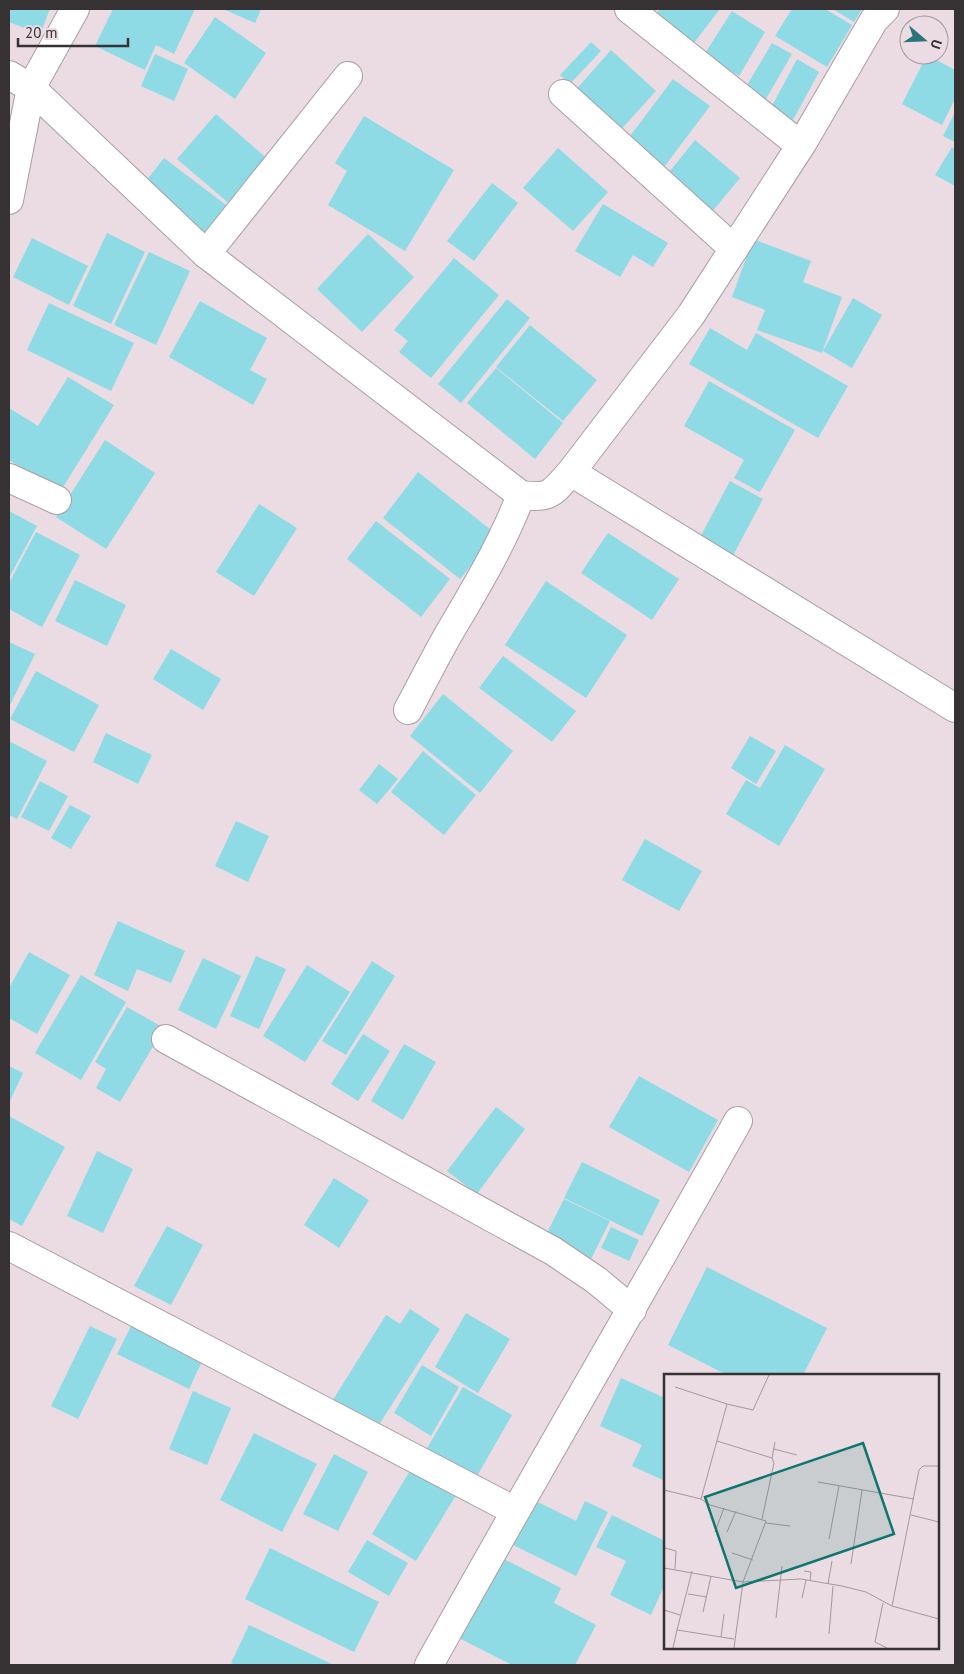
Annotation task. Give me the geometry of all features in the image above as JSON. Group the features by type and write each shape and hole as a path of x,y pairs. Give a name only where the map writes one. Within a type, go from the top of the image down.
{"street":[{"path":"9,200 20,81 75,9"},
{"path":"629,9 800,146"},
{"path":"20,81 206,254 521,495 538,497 551,494 571,472 691,315 800,146 874,20 886,9"},
{"path":"206,254 348,76"},
{"path":"563,94 734,249"},
{"path":"571,472 955,708"},
{"path":"9,478 57,500"},
{"path":"408,710 447,637 490,564 521,495"},
{"path":"166,1040 553,1251 596,1280 632,1310"},
{"path":"429,1665 514,1511 632,1310 738,1121"},
{"path":"9,1246 514,1511"}],"building":[{"path":"9,9 50,9 40,34 9,22"},
{"path":"113,9 195,9 174,54 156,45 145,70 95,46"},
{"path":"223,9 261,9 255,23"},
{"path":"660,9 720,9 687,52 650,23"},
{"path":"792,9 825,9 852,25 827,67 775,36"},
{"path":"833,9 862,9 854,22"},
{"path":"732,11 765,32 739,76 704,55"},
{"path":"215,17 266,53 235,99 184,63"},
{"path":"591,42 601,51 570,84 560,75"},
{"path":"772,43 792,54 763,104 743,92"},
{"path":"611,50 656,91 616,135 572,94"},
{"path":"155,54 188,69 174,101 141,86"},
{"path":"797,59 819,72 793,120 771,108"},
{"path":"922,65 946,65 955,70 955,99 942,125 902,104"},
{"path":"673,79 710,106 661,171 624,144"},
{"path":"955,112 955,142 943,136"},
{"path":"216,114 271,162 232,206 177,159"},
{"path":"364,116 454,170 405,251 328,205 347,171 335,163"},
{"path":"695,140 740,178 711,213 666,176"},
{"path":"952,147 955,150 955,186 935,175"},
{"path":"558,148 608,192 573,231 523,188"},
{"path":"164,158 234,211 212,239 143,185"},
{"path":"492,183 518,203 474,261 447,241"},
{"path":"603,204 668,243 653,267 633,255 620,277 575,251"},
{"path":"107,233 145,252 111,324 73,306"},
{"path":"368,234 414,277 362,332 317,289"},
{"path":"32,238 88,266 69,305 13,277"},
{"path":"753,239 811,261 803,282 842,297 822,353 757,330 765,310 732,297"},
{"path":"149,252 190,271 156,345 114,325"},
{"path":"454,258 499,295 431,378 399,352 408,341 394,330"},
{"path":"853,298 882,315 852,368 823,351"},
{"path":"507,299 530,318 461,403 438,384"},
{"path":"200,301 267,338 250,370 267,379 253,405 169,357"},
{"path":"49,303 134,343 111,391 27,350"},
{"path":"530,325 597,380 563,421 496,367"},
{"path":"710,328 747,350 756,333 848,386 818,438 689,364"},
{"path":"496,368 563,423 535,459 467,403"},
{"path":"68,377 114,405 60,492 9,460 9,408 38,426"},
{"path":"709,381 795,430 760,492 734,478 744,460 684,426"},
{"path":"105,440 155,473 106,549 56,517"},
{"path":"418,472 496,534 460,579 383,518"},
{"path":"730,481 763,499 730,561 697,543"},
{"path":"259,504 297,528 254,596 216,572"},
{"path":"9,511 37,526 9,578"},
{"path":"376,521 450,579 421,617 347,559"},
{"path":"36,532 80,555 42,627 9,609 9,583"},
{"path":"608,533 679,579 652,620 581,573"},
{"path":"75,580 126,605 107,646 55,621"},
{"path":"546,581 627,635 586,698 505,645"},
{"path":"9,642 35,654 9,707"},
{"path":"171,649 221,679 203,710 153,679"},
{"path":"503,656 576,711 552,742 479,688"},
{"path":"36,671 99,705 74,752 10,719"},
{"path":"443,694 513,751 480,793 410,736"},
{"path":"106,733 152,755 138,784 93,762"},
{"path":"750,736 776,751 756,784 731,768"},
{"path":"9,741 47,761 17,819 9,815"},
{"path":"785,745 825,769 779,846 726,814 746,780 760,788"},
{"path":"423,751 476,795 444,835 391,792"},
{"path":"379,764 398,779 377,804 359,790"},
{"path":"40,781 68,796 49,831 21,817"},
{"path":"70,805 91,816 71,849 51,838"},
{"path":"236,821 269,836 248,882 215,866"},
{"path":"645,839 702,871 679,911 622,880"},
{"path":"118,921 185,951 171,983 137,969 128,991 94,975"},
{"path":"29,952 70,975 37,1034 9,1018 9,988"},
{"path":"256,956 286,969 259,1029 230,1016"},
{"path":"203,958 241,976 216,1029 178,1010"},
{"path":"372,961 395,976 346,1055 322,1041"},
{"path":"307,965 350,992 305,1062 263,1036"},
{"path":"81,975 126,1002 81,1080 35,1053"},
{"path":"127,1007 164,1028 120,1102 96,1088 106,1069 95,1062"},
{"path":"363,1034 390,1051 358,1101 331,1084"},
{"path":"404,1044 436,1062 403,1120 371,1101"},
{"path":"9,1066 23,1073 9,1103"},
{"path":"639,1076 718,1120 689,1172 609,1127"},
{"path":"496,1107 525,1129 477,1194 447,1171"},
{"path":"9,1116 65,1147 22,1226 9,1219"},
{"path":"97,1151 133,1169 103,1233 67,1216"},
{"path":"582,1162 660,1200 642,1236 564,1198"},
{"path":"334,1178 369,1200 339,1248 304,1225"},
{"path":"564,1199 610,1221 591,1259 545,1237"},
{"path":"167,1226 203,1245 171,1305 134,1286"},
{"path":"611,1227 639,1240 629,1261 601,1248"},
{"path":"707,1267 827,1328 804,1374 725,1374 668,1345"},
{"path":"410,1309 440,1329 375,1431 331,1403 386,1315 400,1324"},
{"path":"466,1313 510,1339 478,1393 435,1367"},
{"path":"134,1320 205,1355 189,1389 117,1354"},
{"path":"90,1326 117,1339 78,1419 51,1406"},
{"path":"422,1365 459,1387 431,1436 394,1413"},
{"path":"621,1378 664,1398 664,1481 632,1466 642,1445 600,1426"},
{"path":"463,1387 512,1415 473,1483 423,1455"},
{"path":"193,1391 231,1408 207,1465 169,1449"},
{"path":"254,1433 317,1464 282,1532 220,1500"},
{"path":"334,1454 368,1472 338,1531 303,1514"},
{"path":"414,1464 458,1492 416,1561 372,1534"},
{"path":"534,1500 576,1521 585,1501 608,1512 576,1576 511,1544"},
{"path":"612,1515 664,1541 664,1586 651,1615 610,1595 626,1561 596,1547"},
{"path":"367,1540 408,1563 389,1596 348,1572"},
{"path":"270,1548 379,1602 354,1652 245,1599"},
{"path":"492,1553 561,1588 554,1603 596,1625 575,1665 512,1665 451,1634"},
{"path":"249,1625 334,1665 235,1665 231,1663"}]}
